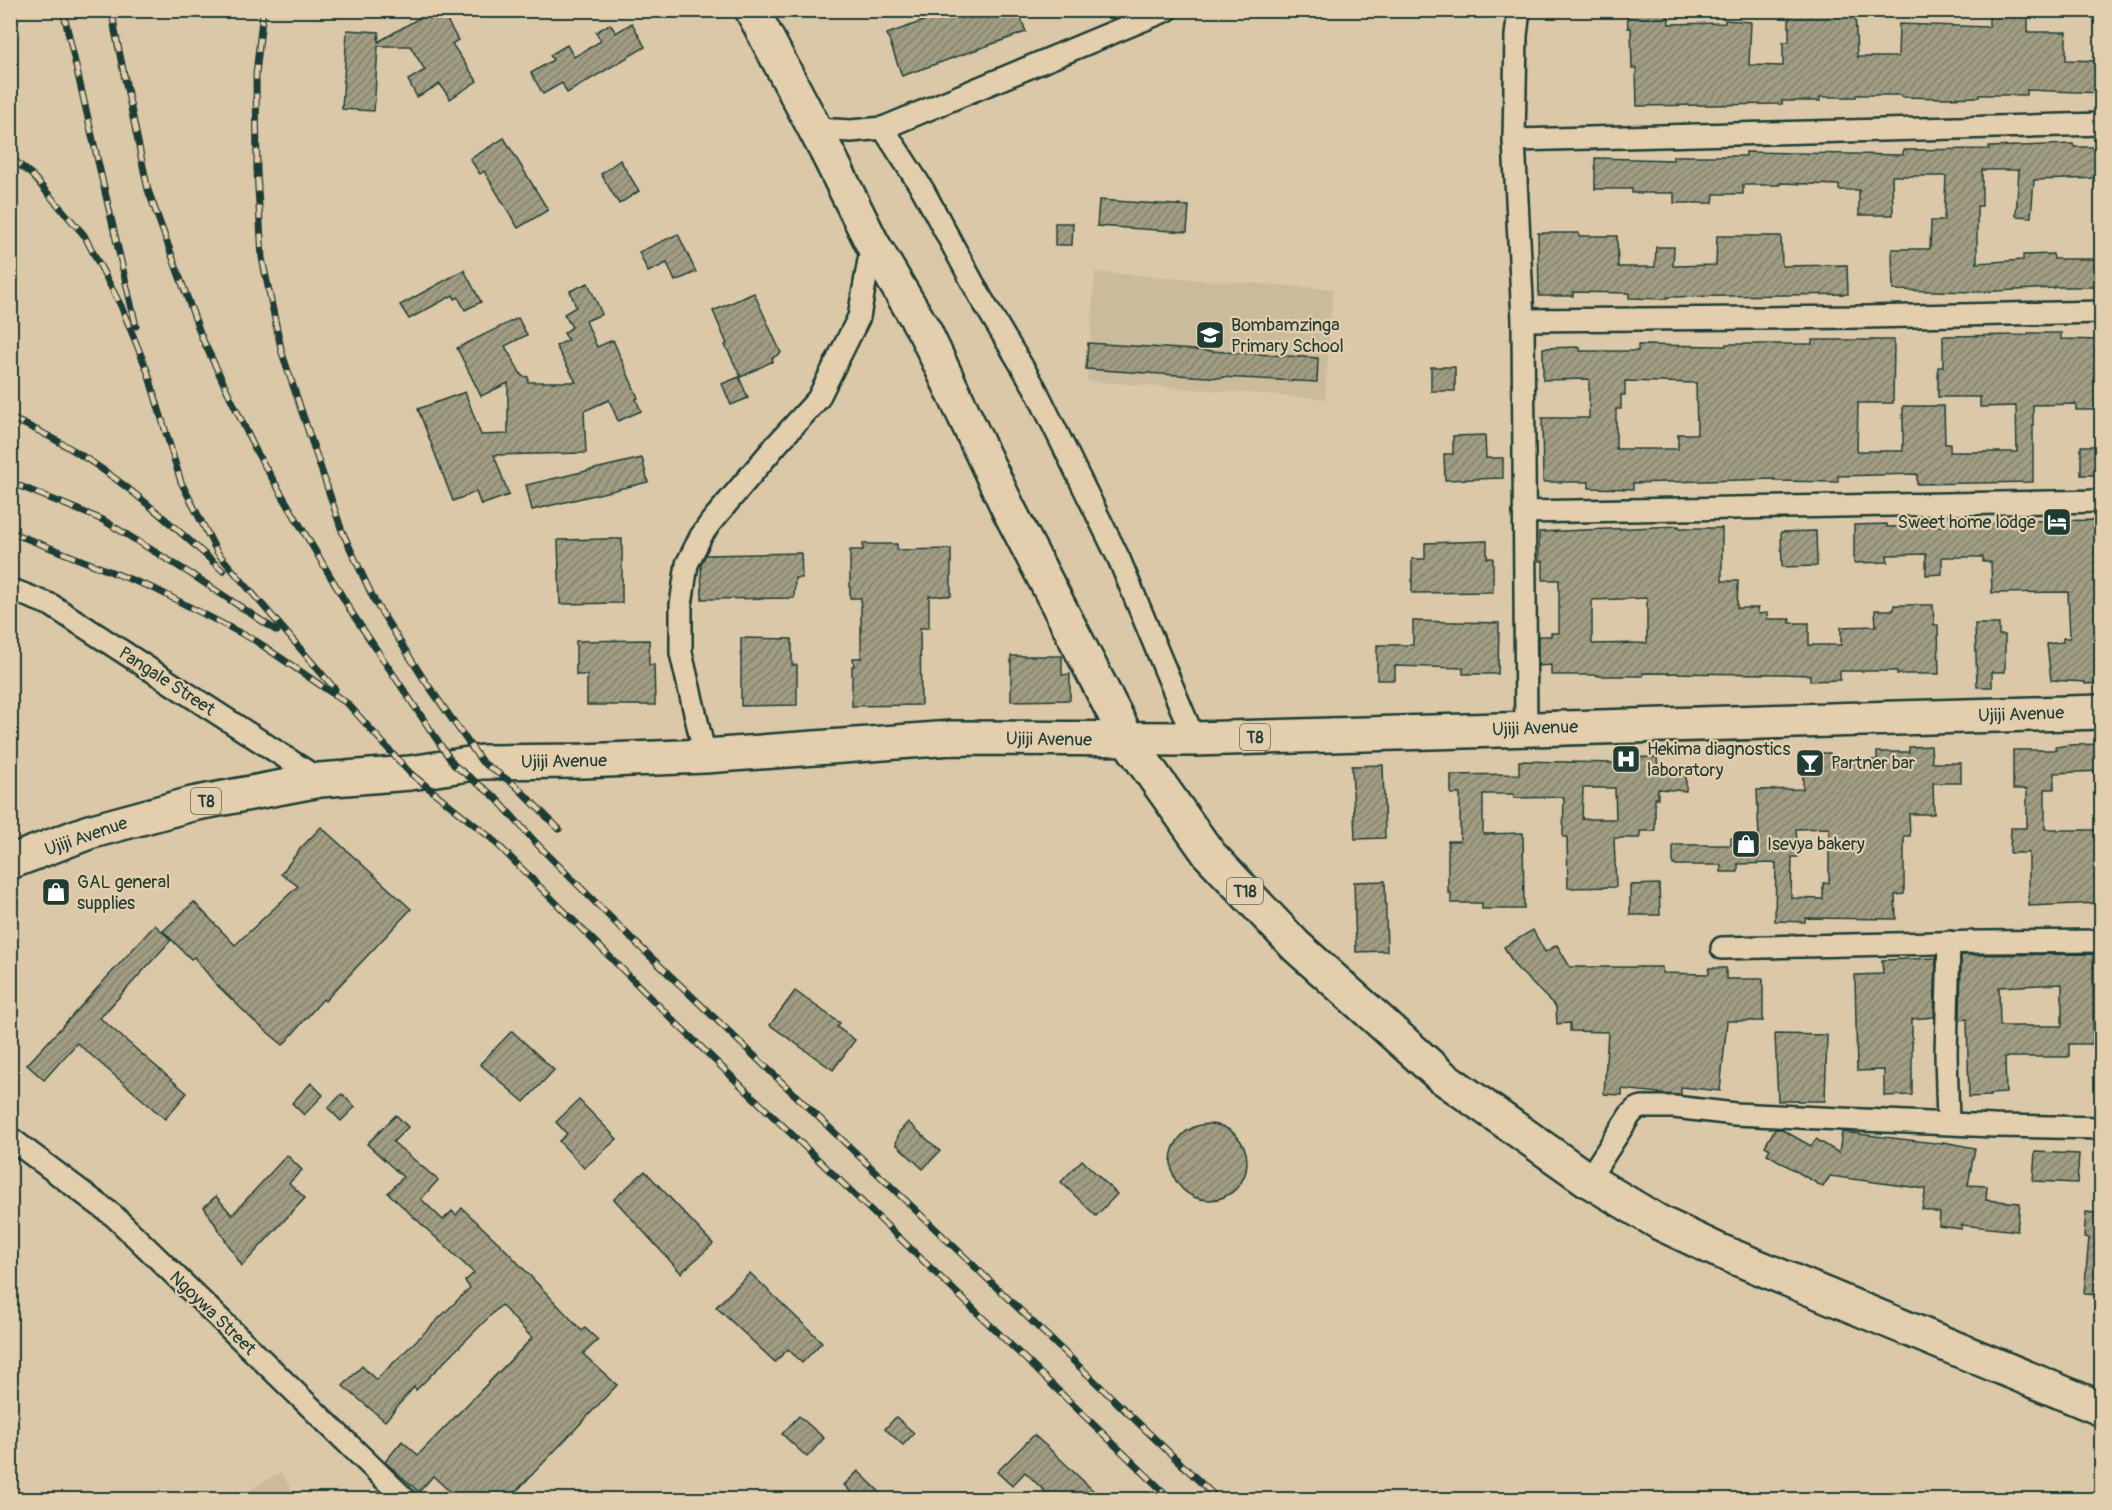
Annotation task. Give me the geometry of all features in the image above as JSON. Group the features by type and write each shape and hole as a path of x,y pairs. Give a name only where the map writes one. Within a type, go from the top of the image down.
{"highway":[{"name":"T18","path":"752,10 872,243 925,332 1009,510 1128,740 1209,854 1296,946 1441,1076 1588,1180 1660,1223 1717,1250 2102,1409"},
{"name":"Ujiji Avenue","path":"10,862 89,832 192,804 320,780 410,773 482,762 705,756 952,738 1194,739 2102,712"}],"street":[{"path":"815,129 883,129 1167,10"},
{"path":"1519,10 1516,36 1514,140 1523,320 1526,729"},
{"path":"1514,140 2102,124"},
{"path":"883,129 923,190 981,298 1035,388 1119,559 1194,739"},
{"path":"705,756 681,653 681,605 687,564 711,522 818,399 859,317 872,243"},
{"path":"1523,320 2102,312"},
{"path":"1524,512 2102,501"},
{"name":"Pangale Street","path":"10,589 51,605 320,780"},
{"path":"1722,948 1949,942 2102,941"},
{"path":"1948,1124 1946,1054 1949,942"},
{"path":"1588,1180 1630,1115 1642,1107 1674,1107 1735,1114 1948,1124 2102,1128"},
{"name":"Ngoywa Street","path":"10,1137 114,1216 406,1500"}],"shaded area":[{"name":"Bombamzinga Primary School","path":"1095,272 1333,289 1325,399 1087,381"},
{"path":"281,1472 297,1499 233,1499"}],"building":[{"path":"433,10 441,10 458,40 452,44 477,81 450,99 440,84 417,97 408,80 425,70 410,46 378,46 374,111 342,109 347,30 379,32 378,42"},
{"path":"954,10 1018,10 1026,32 902,76 887,34"},
{"path":"1627,10 1668,10 1669,24 1725,23 1725,20 1751,22 1749,65 1783,66 1783,42 1789,42 1789,10 1855,10 1857,57 1898,57 1899,24 1989,27 1989,10 2028,10 2028,32 2066,32 2066,60 2102,61 2102,93 2027,90 2027,95 1979,95 1979,97 1856,95 1856,97 1820,97 1820,101 1782,101 1782,104 1637,106 1636,68 1632,69 1631,28 1628,28"},
{"path":"632,23 645,47 567,93 562,83 543,94 531,73 553,60 550,55 567,45 574,57 601,41 596,32 610,24 616,33"},
{"path":"504,138 548,210 518,228 484,171 480,174 470,159"},
{"path":"2073,144 2074,147 2102,147 2102,178 2034,180 2031,217 2016,216 2019,170 1982,170 1982,206 1977,206 1977,263 2023,260 2023,255 2053,254 2054,259 2102,259 2102,287 2054,287 1976,292 1893,290 1892,249 1930,249 1931,221 1944,221 1946,176 1892,176 1893,215 1859,215 1859,190 1839,190 1839,185 1780,183 1780,185 1743,185 1743,194 1714,194 1713,203 1674,203 1674,193 1632,193 1632,189 1595,189 1595,158 1673,160 1673,156 1746,156 1746,152 1903,155 1903,150 1989,149 1989,147"},
{"path":"620,160 639,191 619,204 601,174"},
{"path":"1099,200 1189,206 1187,232 1097,226"},
{"path":"1055,223 1073,223 1072,245 1055,245"},
{"path":"1538,233 1617,236 1618,267 1655,267 1656,247 1674,247 1673,266 1716,265 1717,236 1781,236 1782,266 1847,265 1848,294 1667,297 1667,299 1629,298 1629,293 1573,292 1573,296 1539,296"},
{"path":"678,234 696,272 675,281 667,263 648,272 639,252"},
{"path":"464,270 481,302 465,310 458,297 455,299 453,295 409,319 400,305"},
{"path":"588,283 602,314 586,321 597,347 613,340 638,398 636,399 641,411 618,421 609,400 584,411 586,453 494,455 509,495 481,505 476,492 453,501 418,409 465,392 481,435 508,434 508,383 481,396 457,348 518,318 527,335 505,346 522,376 528,377 528,382 576,382 556,346 568,340 564,333 572,327 564,314 576,307 570,291"},
{"path":"754,293 781,353 772,358 773,361 741,377 725,345 727,344 713,311"},
{"path":"2028,333 2061,333 2061,339 2102,340 2102,410 2076,410 2076,404 2033,405 2033,482 1917,484 1917,474 1838,476 1838,482 1775,481 1775,479 1633,483 1633,489 1589,488 1589,482 1543,482 1542,418 1589,418 1589,379 1543,380 1543,348 1580,347 1580,351 1638,351 1638,345 1726,346 1726,344 1812,344 1812,340 1894,340 1893,403 1858,403 1857,451 1903,451 1903,406 1944,406 1945,444 1950,444 1950,452 2017,452 2016,406 1980,407 1980,397 1938,397 1938,367 1943,367 1943,336 2028,335","holes":["1625,381 1696,383 1697,434 1678,434 1678,449 1616,449 1616,409 1621,409 1621,395 1625,395"]},
{"path":"1088,343 1318,358 1317,382 1086,369"},
{"path":"1431,367 1455,367 1455,391 1431,391"},
{"path":"739,377 748,398 731,405 722,384"},
{"path":"1485,435 1486,458 1503,458 1503,478 1445,480 1444,454 1453,454 1453,436"},
{"path":"2081,446 2102,446 2102,475 2081,475"},
{"path":"642,458 648,482 532,510 526,485"},
{"path":"2102,520 2102,585 2097,585 2098,637 2102,637 2102,683 2085,684 2085,682 2051,680 2047,644 2063,642 2063,638 2070,638 2068,592 1992,593 1991,562 1983,562 1983,557 1942,557 1942,574 1926,575 1926,554 1887,555 1888,562 1854,563 1854,525 1943,526 1943,524"},
{"path":"1679,526 1679,528 1722,528 1722,581 1738,581 1737,608 1758,608 1758,614 1767,613 1767,619 1790,619 1790,623 1809,623 1809,645 1841,645 1841,627 1876,626 1875,610 1894,610 1894,605 1933,605 1934,625 1938,625 1939,674 1840,671 1840,680 1810,681 1810,675 1781,674 1551,675 1551,665 1538,666 1538,636 1551,636 1551,633 1559,633 1559,580 1543,580 1543,561 1539,561 1539,532","holes":["1647,598 1647,643 1592,644 1592,600"]},
{"path":"1816,531 1817,566 1782,567 1781,532"},
{"path":"622,539 622,603 560,604 558,540"},
{"path":"1487,541 1487,558 1493,558 1493,592 1412,593 1412,559 1425,559 1425,543"},
{"path":"863,544 897,544 897,550 951,549 951,596 929,596 929,628 920,628 921,705 852,706 853,658 861,658 861,598 850,598 850,550 863,550"},
{"path":"801,553 802,578 795,578 794,598 702,599 701,564 706,555"},
{"path":"1413,621 1499,623 1498,674 1463,674 1463,668 1395,666 1395,680 1377,680 1377,645 1413,645"},
{"path":"1975,624 1999,624 1999,635 2005,635 2005,672 1992,672 1992,687 1977,687"},
{"path":"741,638 792,639 792,665 797,665 797,705 741,706"},
{"path":"649,640 649,665 654,665 655,705 587,705 587,675 576,675 576,641"},
{"path":"1011,656 1062,656 1062,675 1070,674 1070,700 1011,701"},
{"path":"2102,744 2102,771 2054,773 2054,789 2045,789 2045,829 2101,830 2100,903 2029,906 2029,853 2010,853 2011,828 2027,828 2027,789 2013,789 2013,750 2056,750 2055,747 2069,745"},
{"path":"1931,746 1932,763 1961,763 1961,783 1933,783 1934,814 1909,814 1910,836 1904,836 1904,894 1895,895 1896,919 1805,918 1805,922 1775,921 1776,863 1738,864 1738,872 1721,872 1721,865 1673,865 1673,845 1731,845 1731,838 1759,838 1757,790 1803,789 1803,753 1830,753 1831,764 1877,760 1877,752 1909,752 1909,747","holes":["1829,828 1829,883 1823,883 1823,899 1791,898 1792,857 1798,857 1796,829"]},
{"path":"1657,757 1658,771 1686,772 1686,791 1658,789 1658,798 1655,798 1655,831 1640,831 1640,838 1614,838 1616,887 1568,888 1567,837 1563,837 1564,797 1514,798 1514,794 1483,794 1483,834 1523,833 1524,909 1482,909 1482,903 1451,903 1451,893 1448,893 1448,841 1460,841 1460,794 1451,794 1451,775 1519,774 1519,761 1614,763 1614,758","holes":["1583,788 1615,788 1616,819 1582,819"]},
{"path":"1383,765 1385,838 1355,839 1352,766"},
{"path":"321,827 411,909 325,1001 323,999 283,1045 254,1021 216,984 194,957 191,959 163,931 194,902 235,945 298,886 281,874"},
{"path":"1385,881 1387,951 1356,952 1354,882"},
{"path":"1659,884 1660,915 1630,915 1630,885"},
{"path":"155,925 171,940 100,1018 187,1093 165,1119 77,1043 44,1080 27,1065"},
{"path":"1533,930 1545,952 1557,945 1570,967 1662,967 1662,973 1709,974 1709,968 1726,968 1726,979 1763,979 1763,1021 1727,1021 1720,1091 1681,1087 1681,1095 1622,1089 1622,1095 1604,1094 1608,1032 1570,1031 1570,1023 1557,1024 1556,1007 1515,966 1504,947"},
{"path":"2093,954 2093,1044 2069,1044 2069,1057 2005,1057 2006,1093 1969,1097 1967,1019 1960,1020 1961,955","holes":["2062,984 2062,1026 2000,1026 1999,987"]},
{"path":"1936,958 1934,1017 1912,1019 1912,1095 1884,1096 1884,1070 1857,1071 1855,975 1883,974 1882,960"},
{"path":"795,991 840,1023 837,1027 855,1040 833,1070 770,1025"},
{"path":"512,1031 554,1070 524,1102 480,1064"},
{"path":"1775,1034 1827,1035 1825,1101 1778,1101"},
{"path":"311,1083 323,1095 304,1115 292,1103"},
{"path":"342,1094 355,1107 341,1121 328,1108"},
{"path":"579,1100 617,1139 584,1168 559,1141 567,1134 556,1122"},
{"path":"396,1115 408,1127 393,1142 438,1180 421,1199 443,1220 452,1211 456,1215 462,1208 502,1246 582,1331 585,1328 598,1340 583,1354 617,1385 508,1500 459,1500 433,1476 419,1492 385,1462 402,1441 418,1455 532,1338 501,1305 416,1390 414,1387 385,1421 343,1386 362,1366 376,1380 470,1288 465,1281 474,1273 388,1193 403,1177 367,1144"},
{"path":"908,1122 940,1151 923,1169 896,1144 899,1132"},
{"path":"1209,1124 1223,1127 1236,1135 1244,1148 1247,1162 1244,1176 1236,1189 1223,1197 1209,1200 1195,1197 1182,1189 1174,1176 1171,1162 1174,1148 1182,1135 1195,1127"},
{"path":"1775,1129 1781,1129 1811,1146 1816,1139 1839,1153 1842,1132 1943,1144 1943,1142 1975,1148 1968,1185 1987,1186 1986,1200 2020,1203 2017,1231 1962,1225 1961,1229 1939,1226 1940,1213 1922,1209 1926,1189 1830,1176 1823,1187 1767,1154 1770,1149 1765,1146"},
{"path":"2035,1152 2079,1154 2077,1183 2033,1181"},
{"path":"287,1155 302,1170 289,1183 305,1198 242,1266 204,1207 216,1196 232,1215"},
{"path":"1082,1160 1117,1194 1096,1216 1061,1182"},
{"path":"645,1171 713,1244 681,1273 614,1199"},
{"path":"2086,1212 2102,1214 2102,1295 2084,1294 2089,1238 2084,1237"},
{"path":"750,1273 822,1342 802,1363 788,1349 775,1362 716,1307"},
{"path":"799,1416 824,1438 807,1457 782,1434"},
{"path":"896,1417 914,1433 903,1445 885,1429"},
{"path":"1034,1435 1103,1500 1054,1500 1025,1472 1012,1486 997,1472"},
{"path":"858,1471 888,1500 859,1500 844,1485"}],"railway":[{"path":"63,10 136,326"},
{"path":"112,10 148,190 202,338 256,451 352,613 454,765 495,797 538,845 632,939 1219,1500"},
{"path":"263,10 256,74 257,171 262,258 282,353 342,531 375,602 423,678 482,762 515,785 559,829"},
{"path":"10,157 31,174 84,235 121,306 147,370 181,482 217,552 335,689"},
{"path":"10,418 40,432 97,465 149,505 223,571"},
{"path":"10,482 103,520 191,574 277,631"},
{"path":"10,532 155,589 256,641 348,704 410,773 491,838 676,1023 1172,1500"}],"place":[{"name":"Bombamzinga Primary School","path":"1210,335"},
{"name":"Sweet home lodge","path":"2057,522"},
{"name":"Hekima diagnostics laboratory","path":"1626,759"},
{"name":"Partner bar","path":"1810,763"},
{"name":"Isevya bakery","path":"1746,844"},
{"name":"GAL general supplies","path":"56,892"}]}
